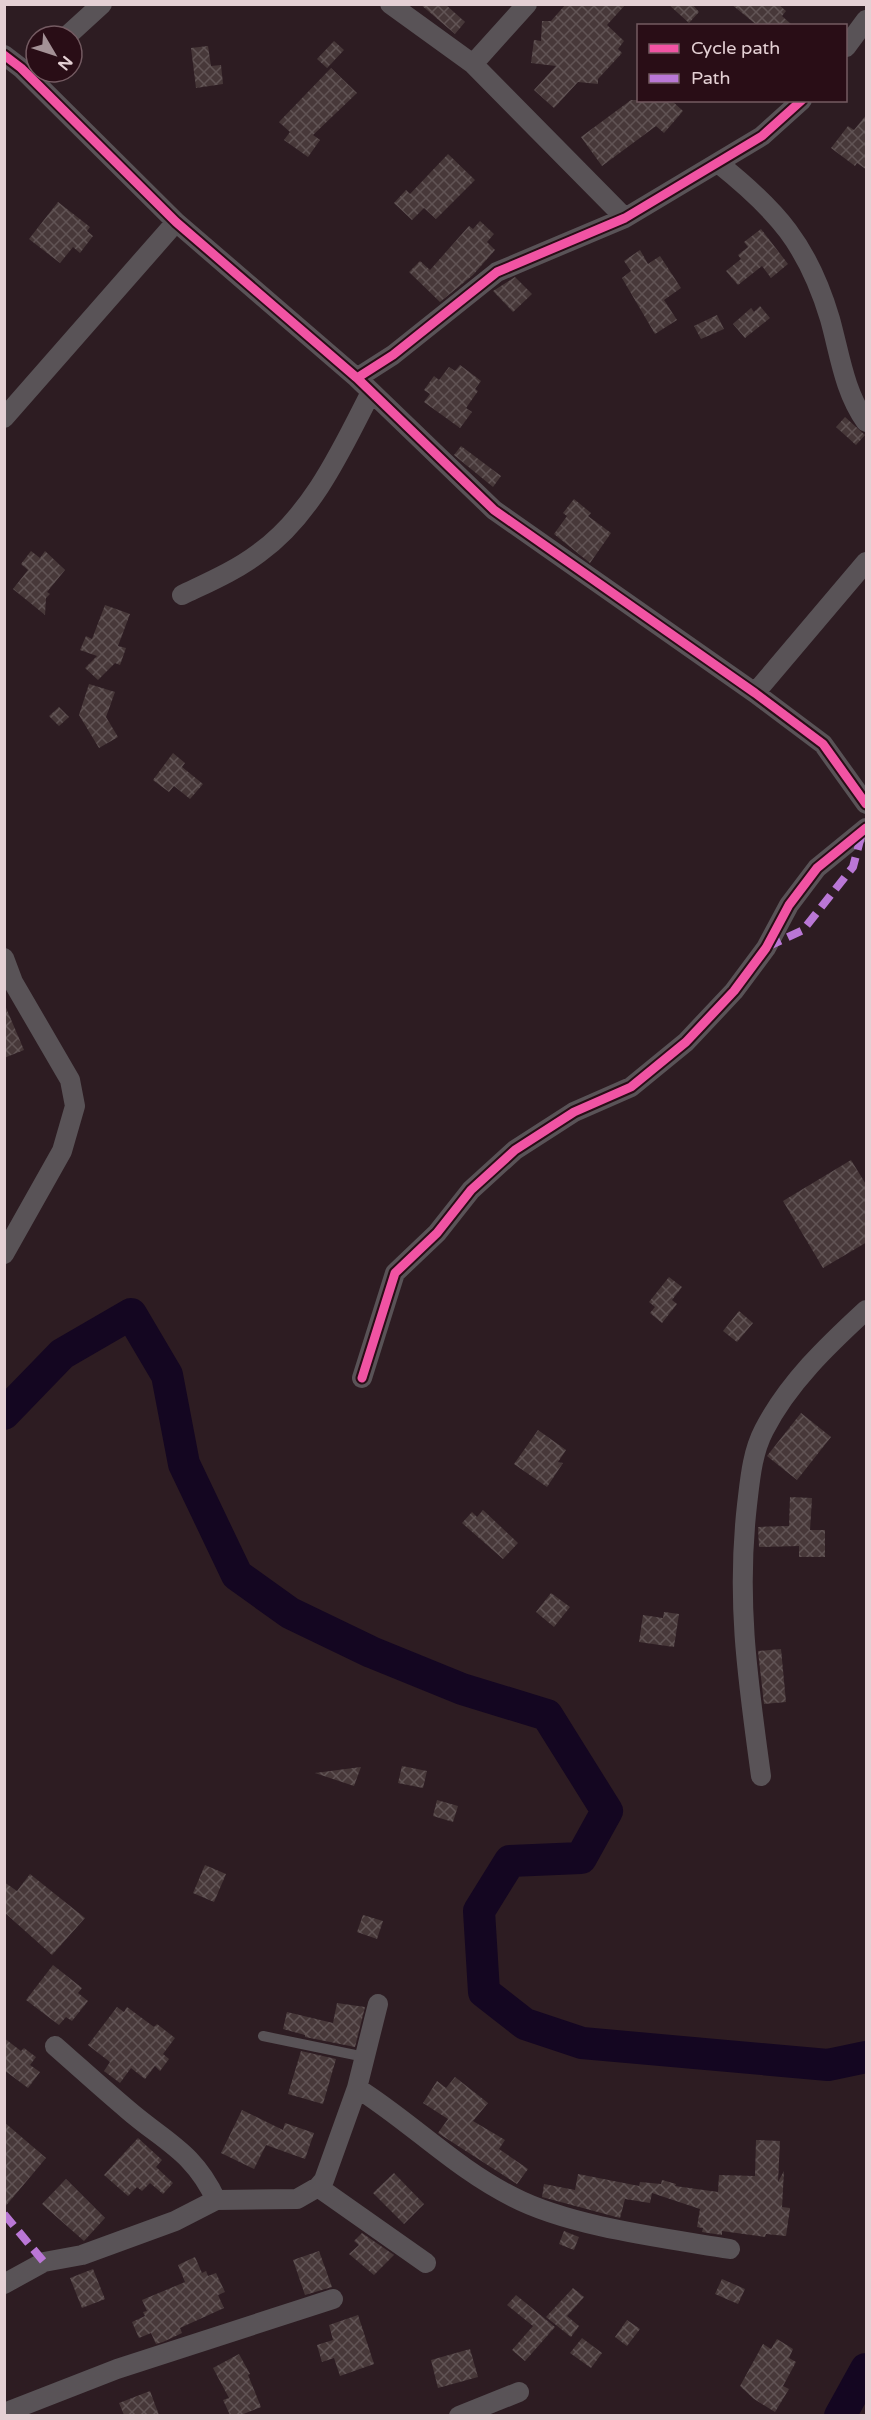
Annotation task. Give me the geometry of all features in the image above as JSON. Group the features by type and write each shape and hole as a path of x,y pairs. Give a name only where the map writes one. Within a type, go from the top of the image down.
{"street":[{"path":"81,24 102,4"},
{"path":"390,4 473,64 625,218"},
{"path":"473,64 527,4"},
{"path":"847,46 867,20"},
{"path":"4,56 24,62"},
{"path":"48,84 176,222 357,378 494,510 755,693 823,744 867,804"},
{"path":"357,378 393,355 497,272 625,218 762,136 800,102"},
{"path":"718,163 776,213 796,241 821,293 845,382 867,422"},
{"path":"4,418 176,222"},
{"path":"182,595 226,575 261,552 288,526 318,489 341,452 371,392"},
{"path":"755,693 867,562"},
{"path":"362,1378 395,1273 437,1233 471,1190 515,1150 574,1112 631,1087 686,1042 734,992 766,948 789,905 817,868 834,852 867,828"},
{"path":"4,958 13,982 70,1080 75,1106 62,1151 4,1254"},
{"path":"761,1776 743,1645 741,1584 752,1469 763,1432 780,1402 822,1351 867,1310"},
{"path":"4,2284 44,2262 82,2255 174,2221 216,2200 297,2199 318,2187 324,2180 357,2088 378,2004"},
{"path":"55,2046 130,2111 180,2148 206,2177 216,2200"},
{"path":"357,2088 392,2110 444,2155 514,2198 556,2213 632,2232 730,2249"},
{"path":"318,2187 426,2263"},
{"path":"4,2413 117,2369 333,2299"},
{"path":"459,2415 519,2392"}],"lane":[{"path":"263,2037 365,2057"}],"building":[{"path":"420,4 445,4 465,22 455,34"},
{"path":"566,4 626,4 607,25 624,41 618,49 622,53 598,79 598,84 578,82 554,108 534,90 556,66 531,63 534,40 541,41 542,21 551,21"},
{"path":"668,4 692,4 699,12 689,23"},
{"path":"731,4 778,4 786,11 782,16 791,24 756,24"},
{"path":"334,41 344,50 327,68 317,59"},
{"path":"208,46 211,66 221,65 223,84 196,88 191,48"},
{"path":"331,68 357,93 313,135 320,140 308,157 284,140 290,132 279,122"},
{"path":"631,100 673,102 683,111 664,133 656,126 602,166 581,137"},
{"path":"867,114 867,170 857,163 855,166 831,148 848,126 854,130"},
{"path":"448,154 475,180 436,219 424,208 412,220 394,203 406,190 410,194"},
{"path":"58,202 90,227 87,231 93,236 80,253 73,247 60,263 29,239"},
{"path":"480,221 494,234 487,242 495,250 473,275 440,302 409,272 420,261 430,270 469,226 473,229"},
{"path":"761,229 788,264 771,278 762,266 738,285 726,271 741,259 738,255 748,247 744,242"},
{"path":"640,250 648,264 660,256 681,288 664,300 677,320 655,334 622,278 631,271 624,261"},
{"path":"515,277 532,294 513,312 493,291"},
{"path":"760,306 770,318 745,338 733,324 751,308 754,312"},
{"path":"717,315 724,329 701,339 694,326"},
{"path":"460,365 481,381 475,389 478,391 466,408 472,412 460,428 424,402 430,394 424,390 434,376 439,380 449,367 455,371"},
{"path":"845,417 865,435 856,445 836,427"},
{"path":"461,446 501,476 493,487 454,455"},
{"path":"574,499 591,513 588,516 611,533 590,563 554,534 567,516 563,513"},
{"path":"31,551 40,558 45,551 65,570 47,592 50,594 46,598 45,615 13,589 28,570 21,564"},
{"path":"105,605 130,614 118,646 126,648 120,665 115,663 98,680 85,668 97,656 80,650 86,636 92,639"},
{"path":"89,684 115,692 106,717 118,737 99,748 79,715"},
{"path":"59,707 69,717 59,726 49,716"},
{"path":"173,753 185,763 182,767 203,784 190,799 174,786 169,792 153,780"},
{"path":"4,1003 24,1050 4,1058"},
{"path":"851,1160 867,1186 867,1242 823,1268 783,1201"},
{"path":"669,1277 682,1287 672,1300 677,1304 662,1323 650,1313 655,1307 649,1302"},
{"path":"739,1311 753,1323 737,1342 723,1331"},
{"path":"801,1413 831,1437 797,1480 767,1456"},
{"path":"538,1430 566,1450 558,1462 563,1463 547,1487 514,1464"},
{"path":"790,1497 812,1498 810,1530 825,1530 825,1557 799,1557 799,1546 759,1547 758,1527 789,1526"},
{"path":"483,1510 518,1543 503,1559 462,1523 472,1512 477,1517"},
{"path":"551,1593 570,1607 554,1627 536,1612"},
{"path":"664,1612 679,1614 674,1647 639,1642 643,1615 663,1618"},
{"path":"781,1649 786,1702 764,1704 758,1651"},
{"path":"402,1766 427,1771 423,1788 398,1783"},
{"path":"361,1767 354,1786 315,1773"},
{"path":"437,1800 458,1806 453,1822 433,1816"},
{"path":"205,1865 226,1874 214,1902 193,1893"},
{"path":"30,1874 85,1918 52,1955 4,1912 4,1882 17,1891"},
{"path":"363,1915 383,1921 377,1939 357,1932"},
{"path":"53,1965 82,1988 78,1993 88,2001 72,2021 66,2017 59,2025 26,2000"},
{"path":"337,2003 365,2007 355,2047 305,2037 305,2035 283,2029 287,2012 333,2023"},
{"path":"117,2007 124,2012 127,2007 154,2027 157,2024 175,2038 163,2054 169,2059 160,2071 155,2066 145,2079 131,2068 120,2083 104,2071 110,2062 88,2045"},
{"path":"4,2038 21,2051 24,2048 36,2057 30,2065 40,2072 28,2088 4,2070"},
{"path":"301,2051 336,2059 323,2104 288,2094"},
{"path":"455,2077 488,2103 473,2121 505,2140 499,2149 528,2169 517,2184 438,2133 448,2119 423,2103 437,2081 446,2088"},
{"path":"242,2110 283,2130 285,2123 314,2133 305,2159 266,2145 254,2169 221,2153"},
{"path":"4,2122 46,2158 4,2208"},
{"path":"138,2138 162,2160 156,2167 173,2183 163,2194 150,2183 142,2191 137,2187 128,2196 104,2175"},
{"path":"756,2140 780,2141 778,2182 784,2171 782,2207 790,2208 786,2236 766,2234 765,2237 722,2231 722,2235 702,2232 703,2228 697,2227 700,2209 652,2193 650,2203 625,2199 620,2218 542,2197 544,2184 575,2190 578,2174 639,2186 640,2182 661,2184 662,2180 676,2184 675,2186 718,2192 719,2175 755,2176"},
{"path":"394,2173 424,2204 404,2224 373,2193"},
{"path":"66,2179 105,2218 84,2241 42,2204"},
{"path":"564,2231 579,2237 574,2250 559,2244"},
{"path":"362,2233 394,2255 374,2275 349,2254 359,2245 354,2241"},
{"path":"319,2251 332,2287 305,2295 293,2260"},
{"path":"195,2257 202,2273 206,2271 208,2276 216,2273 225,2292 218,2295 224,2308 180,2328 182,2333 163,2342 156,2344 151,2333 139,2338 132,2322 145,2316 143,2312 147,2311 142,2300 185,2282 178,2265"},
{"path":"93,2269 105,2299 82,2308 70,2278"},
{"path":"722,2279 745,2289 738,2304 715,2294"},
{"path":"573,2288 584,2297 567,2316 579,2326 571,2337 546,2317"},
{"path":"516,2295 555,2327 525,2361 512,2350 533,2326 507,2305"},
{"path":"358,2315 374,2364 340,2376 334,2358 322,2362 317,2345 333,2340 329,2325"},
{"path":"627,2320 640,2329 627,2346 615,2337"},
{"path":"582,2338 602,2353 591,2368 570,2353"},
{"path":"777,2339 793,2349 789,2358 796,2362 783,2386 789,2389 775,2412 754,2399 740,2386 763,2344 771,2349"},
{"path":"470,2349 478,2377 438,2388 431,2360"},
{"path":"239,2354 250,2374 248,2375 261,2407 241,2415 230,2415 223,2400 229,2398 213,2368"},
{"path":"150,2391 159,2415 124,2415 119,2403"}],"waterway":[{"path":"4,1414 62,1354 131,1314 167,1375 184,1464 237,1575 290,1613 371,1652 462,1689 547,1715 607,1811 581,1858 510,1861 479,1911 484,1992 525,2024 582,2043 828,2065 866,2057"},
{"path":"840,2416 866,2369"}],"marked path":[{"path":"767,947 803,930 853,867 862,833"},
{"path":"4,2214 44,2262"}],"cycle path":[{"path":"4,55 21,68 176,222 357,378 494,510 755,693 823,744 866,804"},
{"path":"357,378 393,355 497,272 625,218 762,136 800,102"},
{"path":"362,1378 395,1273 437,1233 471,1190 515,1150 574,1112 631,1087 686,1042 734,991 766,948 789,905 817,868 866,828"}]}
